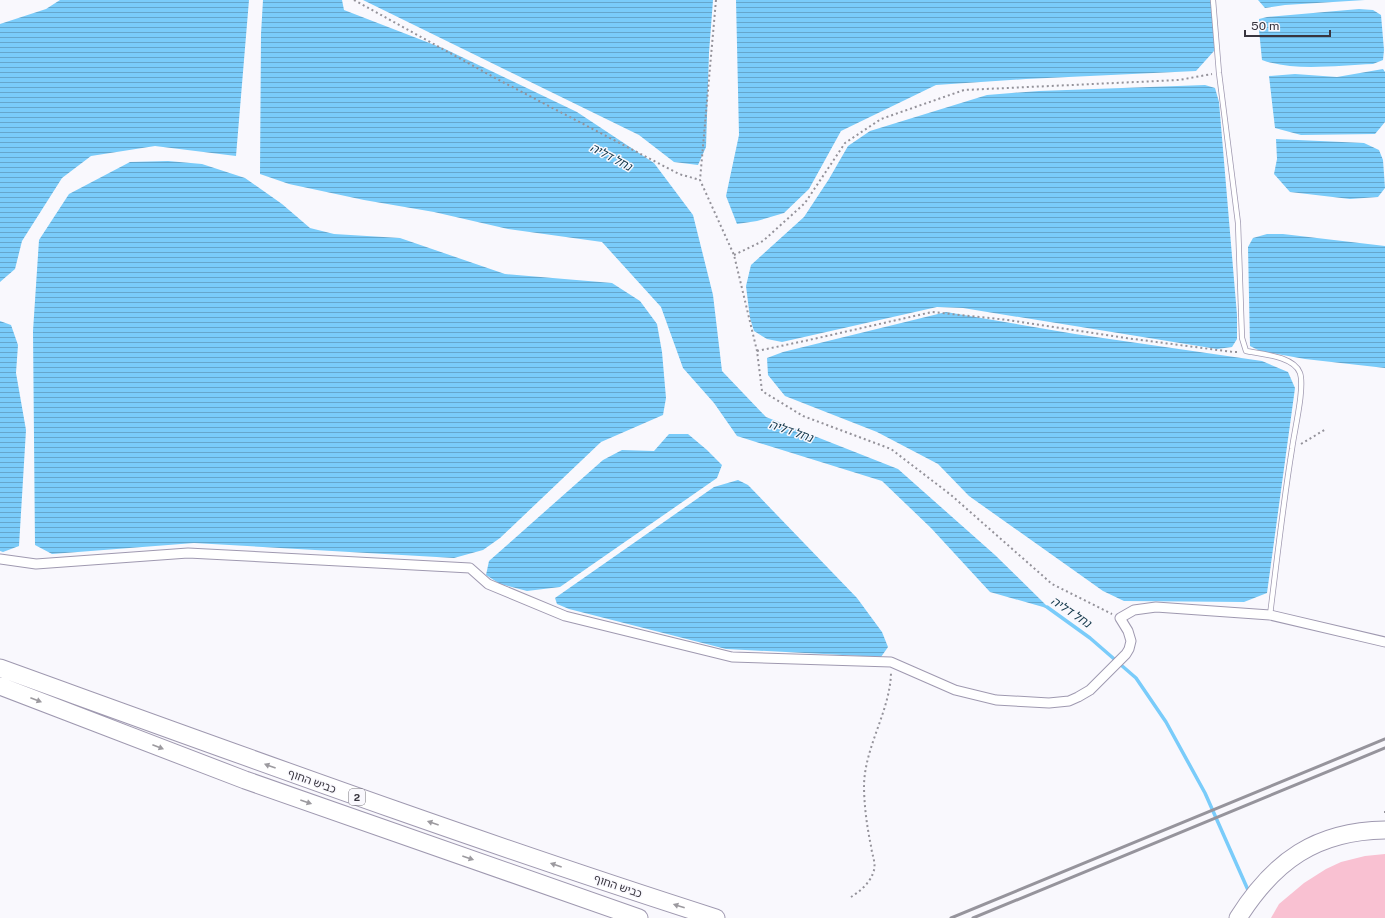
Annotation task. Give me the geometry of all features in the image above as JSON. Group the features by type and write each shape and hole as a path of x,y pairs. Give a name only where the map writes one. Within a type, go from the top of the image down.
{"highway":[{"name":"כביש החוף","path":"0,668 379,805 716,918"},
{"name":"כביש החוף","path":"0,686 245,780 639,918"},
{"path":"1238,918 1264,882 1295,856 1312,846 1332,838 1354,832 1385,830"},
{"path":"1248,918 1273,887 1302,864 1318,855 1350,845 1385,841"}],"street":[{"path":"0,559 36,564 188,553 470,568 488,584 565,616 732,658 892,662 954,690 996,700 1049,703 1069,701 1078,698 1090,690 1126,654 1129,649 1130,641 1128,631 1120,618 1134,610 1156,607 1270,615 1385,642"}],"lane":[{"path":"1213,0 1219,73 1238,223 1242,338 1246,351 1280,358 1295,366 1300,373 1302,385 1291,451 1270,615"}],"path":[{"path":"354,0 497,78 679,174 700,180"},
{"path":"716,0 700,180 734,255 757,351 762,391 803,416 891,449 951,495 1052,584 1120,618"},
{"path":"734,255 763,241 805,203 845,143 881,120 964,90 1179,80 1219,73"},
{"path":"757,351 932,312 1008,320 1126,338 1233,352 1246,351"},
{"path":"1291,451 1326,429"},
{"path":"851,898 869,882 875,867 864,798 865,774 869,753 889,687 892,662"}],"shaded area":[{"path":"1385,854 1385,918 1271,918 1279,904 1304,883 1326,869 1341,862 1365,856"}],"water":[{"path":"60,0 249,0 236,156 155,146 91,156 62,178 22,241 15,269 0,282 0,24 46,9"},
{"path":"263,0 342,0 344,10 445,49 577,112 654,163 693,215 713,295 722,371 766,417 898,469 995,555 1050,609 990,592 931,528 882,481 737,436 714,403 683,368 661,307 602,242 508,229 434,212 364,200 289,184 260,174 261,34"},
{"path":"363,0 713,0 709,53 706,147 698,165 674,162 639,135"},
{"path":"736,0 1211,0 1214,27 1214,51 1196,71 936,85 841,131 809,189 784,213 757,221 737,224 726,196 739,135"},
{"path":"1258,0 1365,0 1285,5 1265,8"},
{"path":"1359,9 1373,10 1381,15 1384,50 1383,60 1373,64 1303,67 1275,64 1262,60 1259,19"},
{"path":"1383,69 1385,72 1385,122 1375,134 1301,135 1275,128 1269,76 1295,74 1337,77"},
{"path":"1205,85 1215,88 1219,102 1237,315 1237,339 1232,347 1217,349 963,308 937,307 782,342 767,339 754,331 750,318 746,286 751,265 804,217 829,179 848,146 870,131 987,95 1039,91"},
{"path":"1276,139 1364,143 1379,150 1383,160 1385,188 1378,197 1350,199 1290,192 1274,174 1277,159"},
{"path":"168,161 202,164 245,178 282,204 310,228 334,234 400,238 505,274 612,283 640,301 657,324 662,352 666,398 663,415 601,442 500,538 483,550 454,558 194,543 52,554 35,545 33,331 39,240 69,194 130,162"},
{"path":"1267,234 1283,234 1385,246 1385,368 1305,359 1260,351 1250,346 1248,247 1253,238"},
{"path":"946,312 1075,334 1262,361 1288,372 1295,388 1267,593 1244,602 1124,601 1103,591 969,496 938,464 877,432 785,396 768,375 767,358 783,352"},
{"path":"0,321 11,325 18,345 16,373 26,430 19,546 3,552 0,551"},
{"path":"669,434 688,434 707,450 722,465 717,478 560,587 527,591 500,584 486,575 489,561 603,460 622,450 654,451"},
{"path":"738,480 748,485 857,598 882,632 888,647 881,657 726,649 569,609 557,604 555,598 714,487"}],"waterway":[{"name":"נחל דליה","path":"1047,607 1090,638 1136,678 1166,722 1205,793 1248,890"}],"railway":[{"path":"951,918 1385,739"},
{"path":"973,918 1385,748"}]}
